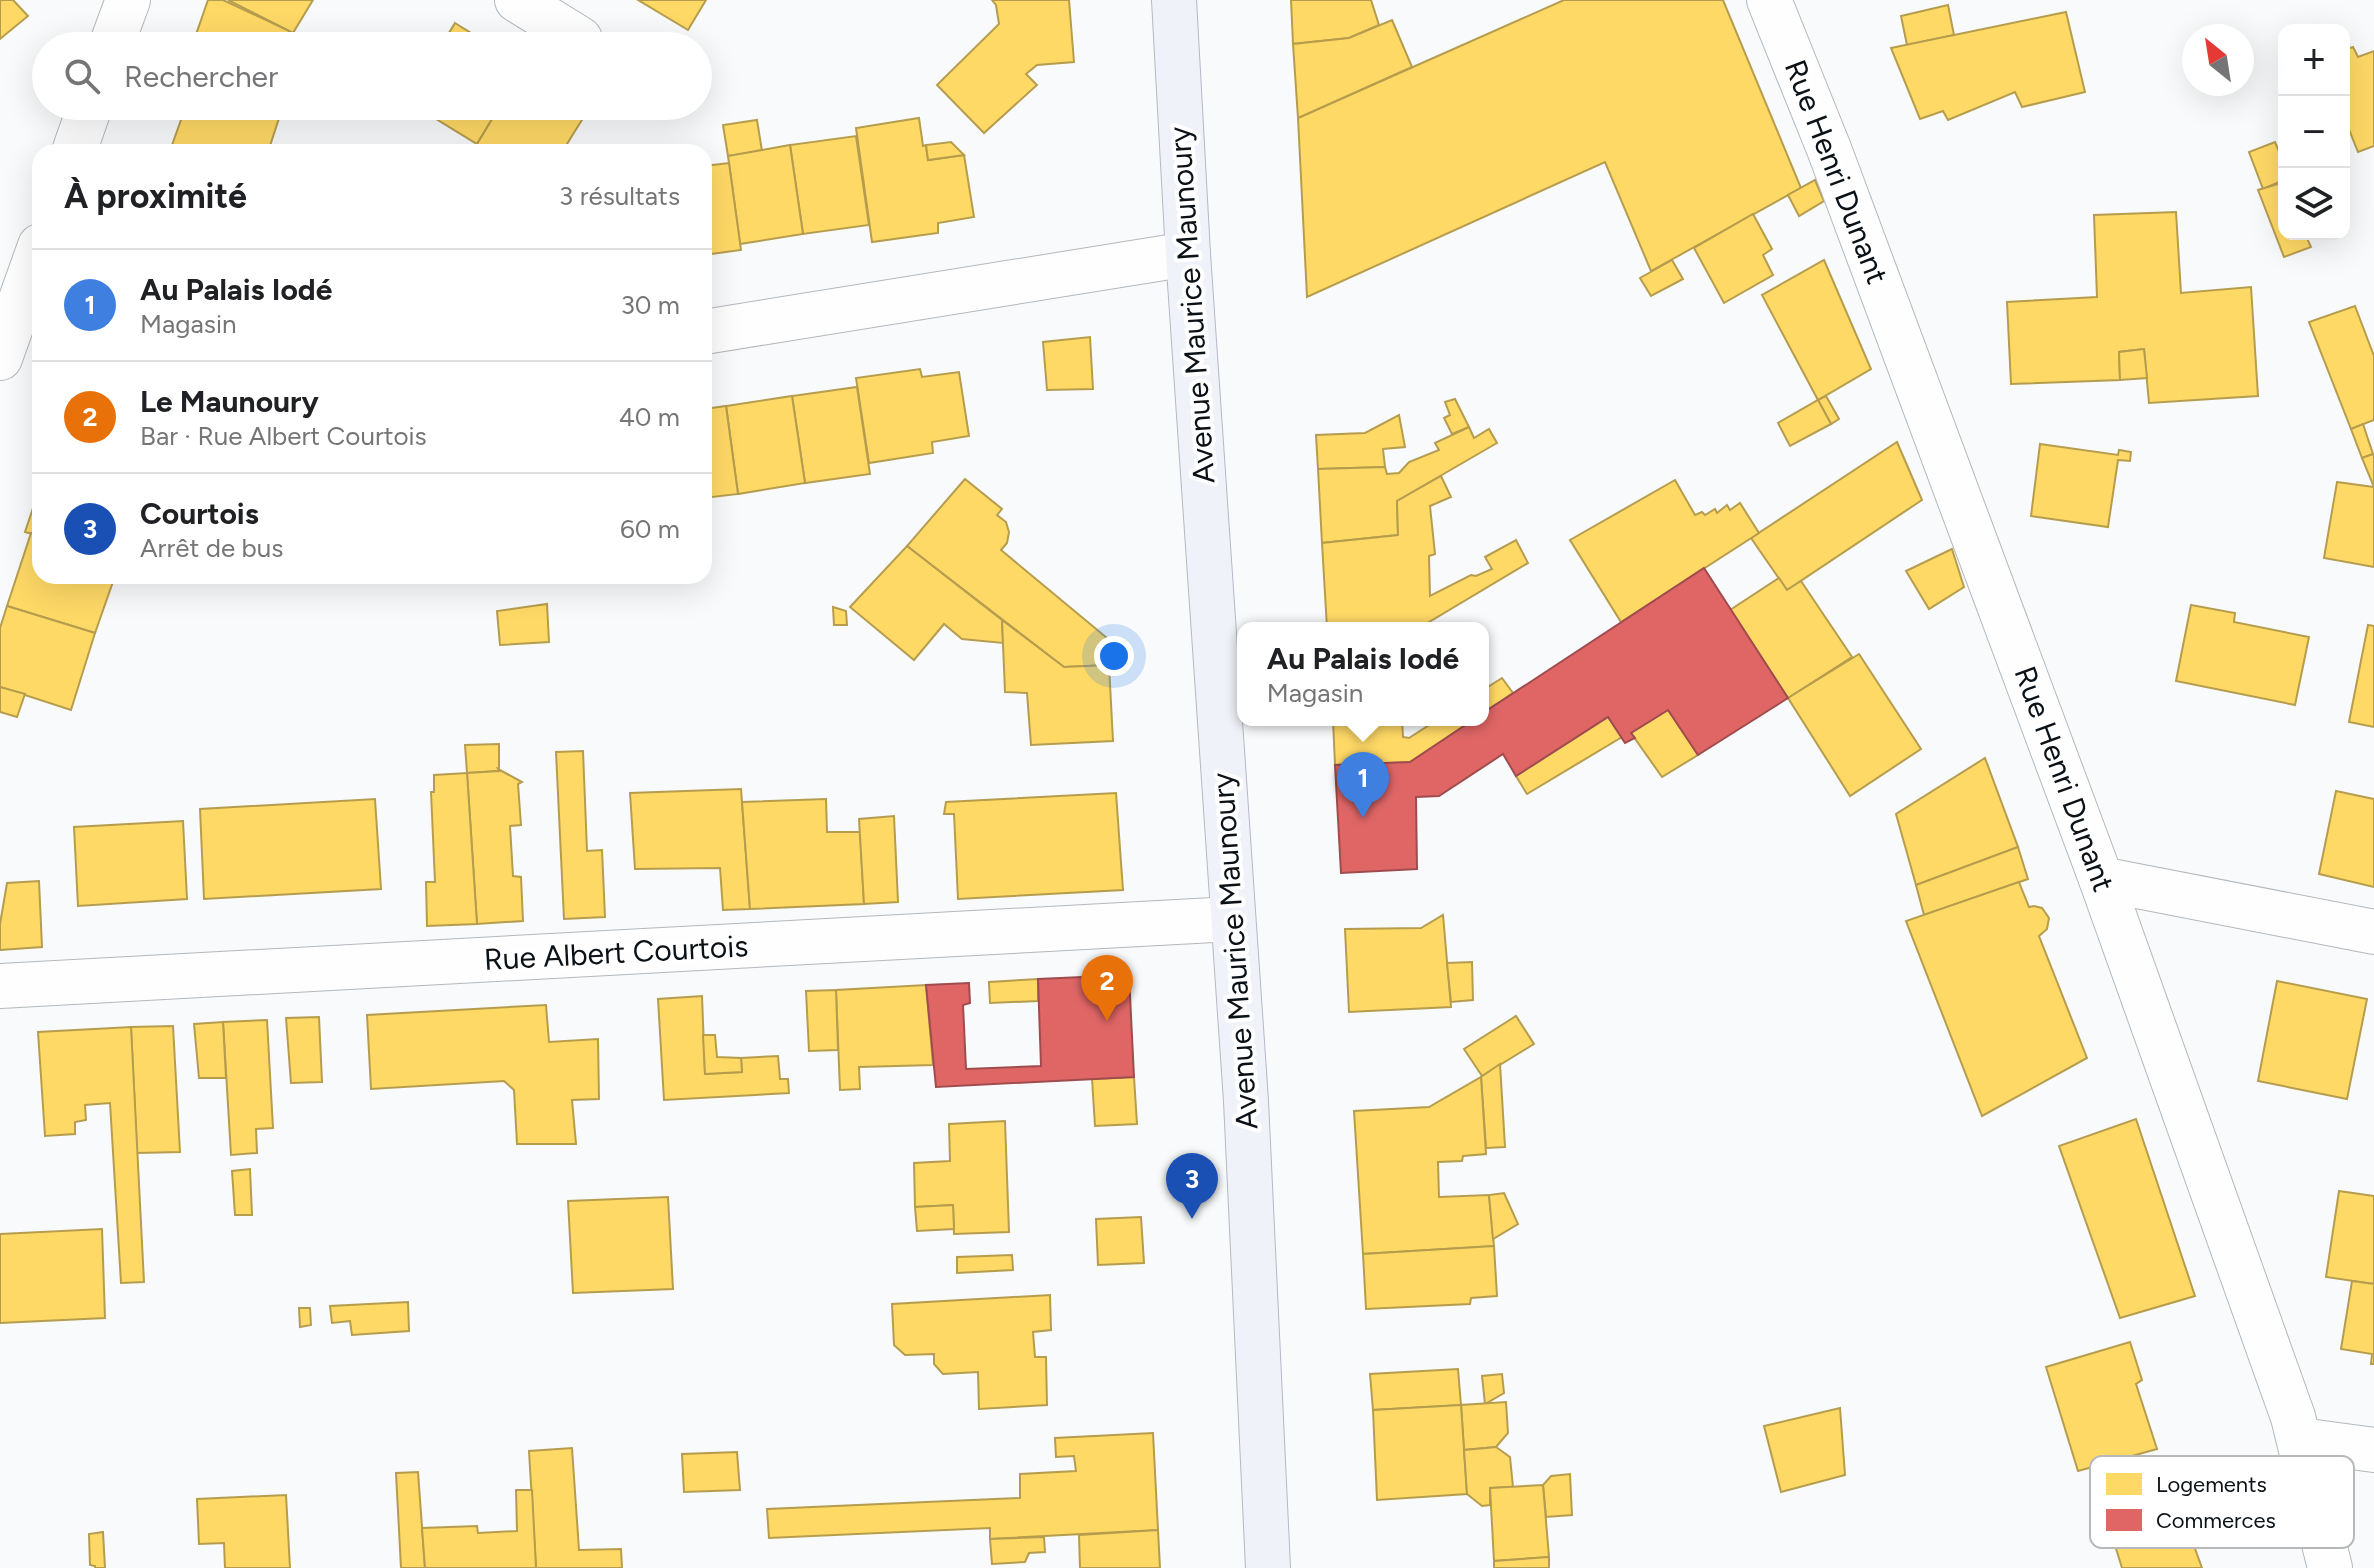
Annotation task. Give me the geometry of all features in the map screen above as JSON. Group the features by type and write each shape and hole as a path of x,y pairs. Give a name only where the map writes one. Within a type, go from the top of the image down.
{"main road":[{"name":"Avenue Maurice Maunoury","path":"1174,0 1188,254 1246,1101 1268,1568"}],"street":[{"path":"116,32 128,0"},
{"path":"517,0 569,32"},
{"name":"Rue Henri Dunant","path":"1769,0 1829,149 2101,879 2304,1456"},
{"path":"77,144 85,120"},
{"path":"712,331 1188,254"},
{"path":"0,358 32,268"},
{"path":"2101,879 2374,932"},
{"name":"Rue Albert Courtois","path":"0,986 1232,919"},
{"path":"2300,1440 2374,1450"},
{"name":"Rue Henri Dunant","path":"2325,1548 2330,1568"}],"building: Logements":[{"path":"0,0 13,0 28,16 0,39"},
{"path":"208,0 223,0 292,32 197,32"},
{"path":"228,0 313,0 291,32"},
{"path":"638,0 706,0 688,30"},
{"path":"992,0 1069,0 1074,62 1037,65 1026,74 1037,85 984,133 937,85 999,24 996,5"},
{"path":"1291,0 1371,0 1379,25 1349,38 1293,44"},
{"path":"1564,0 1723,0 1801,188 1651,271 1605,162 1307,297 1298,118"},
{"path":"1948,5 1954,35 1907,45 1901,16"},
{"path":"2066,12 2085,92 2022,107 2015,92 1948,120 1943,111 1920,119 1891,48"},
{"path":"1392,20 1412,67 1298,118 1293,44 1349,38"},
{"path":"455,23 469,32 450,32"},
{"path":"2353,47 2358,57 2374,51 2374,146 2358,152 2350,132 2350,48"},
{"path":"919,118 928,160 964,155 974,217 938,223 938,233 872,242 856,128"},
{"path":"181,120 278,120 271,144 172,144"},
{"path":"438,120 492,120 477,144"},
{"path":"492,120 582,120 567,144 477,144"},
{"path":"757,120 762,151 728,156 723,125"},
{"path":"856,136 869,225 803,234 790,145"},
{"path":"951,142 964,155 928,160 926,145"},
{"path":"2275,142 2278,149 2278,183 2263,189 2249,152"},
{"path":"790,145 803,234 740,244 728,156"},
{"path":"729,163 741,250 712,254 712,165"},
{"path":"1815,180 1824,201 1799,216 1788,195"},
{"path":"2278,184 2278,240 2308,240 2311,247 2284,257 2258,190"},
{"path":"2176,212 2181,293 2251,287 2258,396 2149,403 2144,349 2119,352 2120,380 2011,384 2007,302 2097,297 2094,215"},
{"path":"1753,214 1772,249 1763,255 1773,275 1724,303 1694,248"},
{"path":"1672,260 1683,279 1651,296 1640,278"},
{"path":"1824,260 1871,369 1818,400 1762,295"},
{"path":"2355,306 2374,356 2374,420 2351,429 2309,322"},
{"path":"1090,337 1093,389 1047,390 1043,342"},
{"path":"2144,349 2147,378 2120,380 2119,352"},
{"path":"920,369 922,377 959,372 969,436 932,442 933,453 869,463 856,378"},
{"path":"857,387 870,474 805,483 792,396"},
{"path":"792,396 805,483 738,494 726,406"},
{"path":"1826,396 1839,419 1831,424 1818,400"},
{"path":"1455,399 1469,427 1452,434 1444,418 1450,415 1445,402"},
{"path":"1818,400 1831,424 1790,446 1778,423"},
{"path":"726,406 738,494 712,497 712,408"},
{"path":"1399,415 1405,447 1383,449 1385,467 1318,469 1316,435 1365,433"},
{"path":"2363,424 2373,454 2362,458 2351,429"},
{"path":"1469,427 1474,438 1489,429 1497,443 1397,501 1398,535 1322,543 1318,469 1385,467 1387,474 1399,473 1409,462 1439,450 1435,443"},
{"path":"1897,442 1922,500 1787,590 1751,538"},
{"path":"2040,444 2118,455 2119,450 2131,452 2130,461 2118,460 2108,527 2031,516"},
{"path":"2374,456 2374,487 2362,458"},
{"path":"1441,476 1451,497 1430,506 1435,554 1429,556 1430,596 1471,575 1492,569 1485,557 1516,540 1528,563 1429,622 1327,622 1322,543 1398,535 1397,501"},
{"path":"965,479 1002,509 997,515 1006,522 1009,532 1007,543 1001,550 1107,638 1109,665 1064,667 907,546"},
{"path":"1675,480 1695,515 1702,512 1705,515 1715,509 1717,513 1727,505 1730,510 1740,503 1759,533 1621,622 1570,540"},
{"path":"2337,482 2374,487 2374,567 2324,558"},
{"path":"32,511 32,534 25,532"},
{"path":"31,533 32,584 112,584 95,633 7,606"},
{"path":"907,546 1002,620 1003,643 962,639 944,624 914,660 850,607"},
{"path":"1952,549 1964,587 1929,609 1906,571"},
{"path":"1779,578 1787,590 1801,581 1852,657 1788,698 1730,610"},
{"path":"547,604 549,642 500,645 497,611"},
{"path":"2191,605 2235,613 2234,622 2309,637 2295,705 2176,681"},
{"path":"7,606 95,633 71,710 0,687 0,628"},
{"path":"833,607 846,611 847,625 834,625"},
{"path":"1002,620 1064,667 1109,665 1113,741 1031,745 1027,693 1005,692"},
{"path":"2368,625 2374,626 2374,727 2349,722"},
{"path":"1859,654 1921,749 1850,796 1788,698"},
{"path":"1502,678 1513,693 1489,709 1489,686"},
{"path":"0,687 25,694 17,717 0,712"},
{"path":"1668,710 1698,755 1662,777 1631,733"},
{"path":"1608,717 1622,737 1527,794 1516,776"},
{"path":"1333,726 1402,726 1403,737 1409,738 1428,726 1464,726 1410,762 1335,765"},
{"path":"499,744 499,771 467,773 465,745"},
{"path":"583,751 587,851 602,850 605,917 564,919 556,752"},
{"path":"1985,758 2018,847 1916,885 1896,814"},
{"path":"498,769 522,782 518,784 521,825 510,826 513,876 521,877 523,921 477,924 467,773"},
{"path":"467,773 477,924 427,926 426,882 435,882 431,792 434,792 434,775"},
{"path":"741,789 750,909 723,910 720,868 635,869 630,793"},
{"path":"2336,791 2374,799 2374,887 2319,874"},
{"path":"1116,793 1123,890 958,899 954,814 944,814 946,802"},
{"path":"375,799 381,889 204,899 200,809"},
{"path":"826,799 827,832 860,832 864,904 750,909 742,802"},
{"path":"894,816 898,902 864,904 859,819"},
{"path":"183,821 187,899 78,906 74,827"},
{"path":"2018,847 2028,879 1924,915 1916,885"},
{"path":"39,881 42,947 0,950 0,924 7,883"},
{"path":"2019,882 2029,907 2042,908 2049,918 2047,929 2039,936 2087,1058 1982,1116 1906,921"},
{"path":"1443,915 1451,1007 1349,1012 1345,929 1421,928"},
{"path":"1472,962 1473,1000 1451,1002 1447,963"},
{"path":"1038,979 1038,1001 990,1003 989,982"},
{"path":"2277,981 2367,999 2347,1099 2258,1081"},
{"path":"926,985 933,1065 859,1067 860,1089 840,1090 836,990"},
{"path":"836,990 838,1050 809,1051 806,991"},
{"path":"702,996 705,1074 742,1072 741,1058 778,1056 780,1079 788,1079 789,1093 664,1100 658,999"},
{"path":"546,1005 549,1042 598,1039 599,1099 572,1100 576,1144 517,1144 514,1090 504,1081 371,1089 367,1015"},
{"path":"1516,1016 1534,1044 1482,1076 1464,1049"},
{"path":"319,1017 322,1082 291,1083 286,1018"},
{"path":"267,1020 273,1128 256,1129 257,1153 231,1155 223,1022"},
{"path":"223,1022 226,1078 199,1078 194,1024"},
{"path":"173,1026 180,1152 137,1153 131,1027"},
{"path":"131,1027 144,1282 121,1283 110,1103 85,1105 86,1120 75,1122 75,1134 45,1136 38,1032"},
{"path":"703,1035 715,1035 717,1057 741,1058 742,1072 705,1074"},
{"path":"1500,1064 1505,1147 1486,1148 1481,1077"},
{"path":"1134,1077 1137,1124 1095,1126 1092,1079"},
{"path":"1481,1077 1486,1154 1463,1156 1462,1161 1438,1162 1439,1197 1489,1195 1494,1246 1363,1254 1354,1111 1429,1107"},
{"path":"2136,1119 2195,1296 2120,1318 2059,1146"},
{"path":"1005,1121 1009,1232 954,1234 953,1205 915,1207 914,1163 950,1161 949,1124"},
{"path":"250,1169 252,1215 235,1215 232,1171"},
{"path":"2339,1191 2374,1196 2374,1284 2326,1277"},
{"path":"1504,1193 1518,1224 1493,1239 1489,1195"},
{"path":"668,1197 673,1289 573,1293 568,1201"},
{"path":"953,1205 954,1229 917,1231 915,1207"},
{"path":"1141,1217 1144,1263 1098,1265 1096,1219"},
{"path":"102,1229 105,1318 0,1323 0,1234"},
{"path":"1494,1246 1497,1296 1471,1298 1470,1304 1366,1309 1363,1254"},
{"path":"1012,1255 1013,1270 957,1273 957,1257"},
{"path":"2352,1281 2374,1284 2374,1364 2371,1364 2372,1354 2341,1349"},
{"path":"1050,1295 1051,1330 1033,1332 1035,1357 1046,1357 1047,1405 979,1409 978,1372 943,1374 934,1364 934,1354 905,1355 894,1345 892,1304"},
{"path":"408,1302 409,1331 352,1335 350,1321 332,1323 330,1306"},
{"path":"299,1308 310,1308 311,1325 300,1327"},
{"path":"2130,1342 2142,1380 2136,1384 2157,1449 2132,1456 2090,1456 2090,1468 2078,1471 2046,1367"},
{"path":"1458,1369 1461,1405 1373,1410 1370,1374"},
{"path":"1502,1374 1504,1393 1485,1404 1482,1376"},
{"path":"1506,1402 1508,1433 1496,1447 1464,1450 1461,1405"},
{"path":"1461,1405 1467,1494 1377,1500 1373,1410"},
{"path":"1840,1408 1845,1475 1781,1492 1764,1426"},
{"path":"1153,1433 1158,1530 990,1539 990,1528 769,1538 767,1509 1020,1498 1020,1474 1076,1471 1074,1456 1056,1457 1055,1438"},
{"path":"1496,1447 1510,1457 1513,1487 1490,1488 1490,1505 1482,1506 1467,1494 1464,1450"},
{"path":"572,1448 579,1550 621,1549 622,1568 536,1568 529,1451"},
{"path":"737,1452 740,1490 684,1492 682,1454"},
{"path":"418,1472 425,1568 401,1568 396,1473"},
{"path":"1570,1474 1572,1515 1546,1517 1543,1485 1551,1476"},
{"path":"1543,1485 1549,1557 1494,1561 1490,1488"},
{"path":"516,1490 532,1490 536,1568 425,1568 422,1528 477,1526 478,1533 517,1531"},
{"path":"286,1495 290,1568 225,1568 224,1543 199,1544 197,1499"},
{"path":"1158,1530 1160,1568 1080,1568 1079,1535"},
{"path":"103,1532 105,1568 95,1568 90,1565 89,1534"},
{"path":"1044,1537 1045,1552 1029,1553 1025,1562 992,1564 990,1539"},
{"path":"2116,1548 2195,1548 2202,1568 2122,1568"},
{"path":"1549,1557 1549,1568 1494,1568 1494,1561"}],"building: Commerces":[{"path":"1704,568 1788,698 1698,755 1668,710 1631,733 1635,738 1625,743 1608,717 1516,776 1503,754 1439,796 1416,797 1417,869 1341,873 1335,765 1410,762 1464,726 1489,726 1489,709"},
{"path":"1129,975 1134,1077 936,1087 926,985 969,983 970,1003 963,1005 966,1069 1041,1066 1038,979"}],"place":[{"name":"Au Palais Iodé","path":"1363,818"},
{"name":"Le Maunoury","path":"1107,1021"},
{"name":"Courtois","path":"1192,1219"}]}
